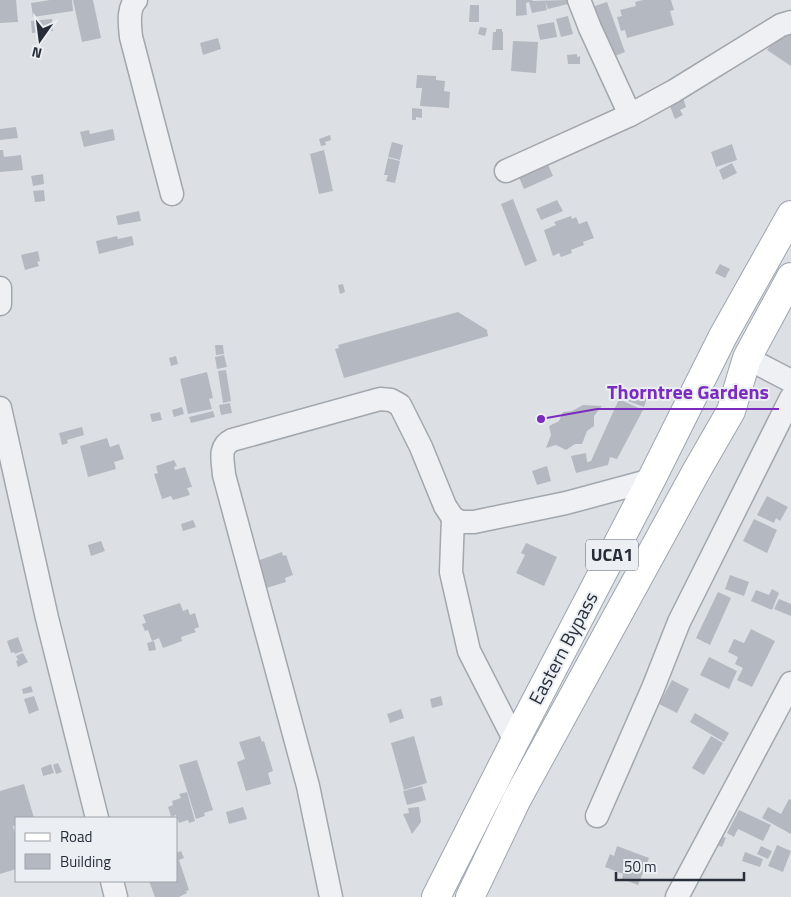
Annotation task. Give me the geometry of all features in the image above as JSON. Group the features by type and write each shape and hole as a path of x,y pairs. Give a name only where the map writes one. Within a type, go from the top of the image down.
{"main road":[{"name":"Eastern Bypass","path":"436,897 724,336 791,215"},
{"name":"Eastern Bypass","path":"470,897 517,799 731,411 748,358 791,277"}],"street":[{"path":"136,0 133,3 129,19 131,37 172,194"},
{"path":"579,0 630,115"},
{"path":"506,171 630,115 674,91 781,25 791,22"},
{"path":"0,288 0,304"},
{"path":"748,358 791,381"},
{"path":"597,816 653,688 679,622 791,398"},
{"path":"331,897 308,786 224,475 222,450 226,443 380,399 391,400 400,405 421,447 445,506 453,518 461,522 474,522 566,503 651,480"},
{"path":"0,408 47,618 97,817"},
{"path":"453,518 451,572 469,650 515,741"},
{"path":"677,897 791,683"},
{"path":"112,882 116,897"}],"building":[{"path":"0,0 16,0 18,22 0,23"},
{"path":"50,0 72,0 73,11 33,17 31,3"},
{"path":"73,0 93,0 101,38 82,42"},
{"path":"516,0 567,0 568,4 548,9 545,1 547,10 532,13 529,2 526,3 527,15 516,16"},
{"path":"643,0 671,0 674,10 670,11 674,25 627,38 625,30 621,31 617,17 622,16 620,10 636,6 635,2"},
{"path":"607,2 625,52 607,59 589,8"},
{"path":"470,5 479,5 479,22 469,22"},
{"path":"568,16 573,34 561,37 556,19"},
{"path":"52,19 53,31 32,33 31,21"},
{"path":"554,22 557,37 540,40 537,25"},
{"path":"784,26 791,31 791,66 767,50"},
{"path":"480,27 487,28 485,36 478,34"},
{"path":"496,29 502,29 503,32 503,50 492,50 493,32 496,32"},
{"path":"218,38 221,49 203,55 200,43"},
{"path":"513,41 538,42 536,73 511,71"},
{"path":"577,54 577,57 580,56 580,64 568,64 567,55"},
{"path":"417,75 436,76 436,80 445,81 444,91 450,92 449,108 420,106 422,88 416,88"},
{"path":"683,98 686,107 680,110 683,115 675,119 669,104"},
{"path":"412,108 422,109 422,118 416,117 416,120 412,120"},
{"path":"16,127 18,138 0,140 0,129"},
{"path":"113,129 115,140 84,147 80,132 89,130 90,134"},
{"path":"330,135 331,140 325,142 326,145 321,146 319,139"},
{"path":"392,142 403,145 400,160 388,157"},
{"path":"732,144 737,160 716,167 711,152"},
{"path":"0,150 3,150 4,157 21,155 23,170 0,172"},
{"path":"324,150 333,191 319,194 310,154"},
{"path":"388,158 400,161 395,183 386,181 388,175 384,175"},
{"path":"547,162 553,176 524,189 518,175"},
{"path":"732,163 737,173 723,180 719,170"},
{"path":"43,174 44,184 33,186 31,176"},
{"path":"44,190 45,201 35,202 33,191"},
{"path":"513,199 537,261 525,266 501,204"},
{"path":"557,200 563,211 541,220 536,209"},
{"path":"139,211 141,221 118,225 116,216"},
{"path":"571,216 572,219 576,217 579,224 587,221 594,238 583,242 584,245 571,250 572,253 561,257 559,253 553,256 544,230 556,225 554,222"},
{"path":"117,236 118,239 132,236 134,245 99,254 96,241"},
{"path":"38,251 40,261 37,262 39,266 25,270 21,255"},
{"path":"720,264 730,269 725,278 715,273"},
{"path":"343,284 345,292 340,294 338,285"},
{"path":"458,312 487,330 488,336 344,378 335,349 339,348 338,345"},
{"path":"215,345 223,345 224,354 216,355"},
{"path":"224,355 227,367 217,369 215,357"},
{"path":"176,356 178,364 171,366 169,358"},
{"path":"226,370 231,401 223,403 218,371"},
{"path":"207,372 213,398 209,399 212,409 188,414 180,379"},
{"path":"631,392 647,398 644,407 628,401"},
{"path":"619,399 643,410 617,459 610,457 608,465 576,473 571,456 586,453 587,462 591,461"},
{"path":"230,403 232,413 221,415 219,405"},
{"path":"583,405 602,406 594,416 594,426 587,431 582,444 575,444 566,450 556,445 546,448 551,435 549,426 559,421 563,412 572,411"},
{"path":"182,407 184,414 174,417 172,410"},
{"path":"213,411 215,417 191,423 189,417"},
{"path":"160,412 162,420 152,422 150,414"},
{"path":"82,427 84,435 67,440 68,443 62,445 59,433"},
{"path":"107,438 110,447 119,444 124,459 114,462 116,469 88,477 80,446"},
{"path":"174,460 177,466 174,467 175,470 185,467 192,487 187,488 190,495 173,500 171,496 162,499 154,474 158,473 156,466"},
{"path":"547,466 551,481 537,485 532,471"},
{"path":"767,496 788,507 780,521 776,518 774,523 757,515"},
{"path":"754,519 777,530 767,553 743,541"},
{"path":"193,520 196,527 183,531 181,524"},
{"path":"101,541 105,551 91,556 88,545"},
{"path":"526,543 557,557 544,586 516,573 525,555 521,553"},
{"path":"282,552 283,556 286,555 293,575 285,578 286,582 263,589 261,582 264,581 257,561"},
{"path":"730,575 749,582 744,596 725,589"},
{"path":"772,589 779,593 772,610 751,601 756,590 769,595"},
{"path":"718,592 731,598 710,645 696,638"},
{"path":"779,599 791,604 791,616 774,609"},
{"path":"180,603 183,611 188,609 190,615 195,613 199,627 194,629 196,632 181,637 182,641 163,648 159,638 152,641 148,630 145,631 142,624 146,623 143,615"},
{"path":"751,629 775,641 752,687 737,680 743,668 735,664 738,657 728,652 734,639 744,643"},
{"path":"18,637 23,651 15,654 14,652 11,653 7,641"},
{"path":"154,641 156,650 149,651 147,643"},
{"path":"23,653 28,662 18,667 16,656"},
{"path":"709,657 737,671 729,689 700,675"},
{"path":"672,680 689,689 677,713 659,704"},
{"path":"31,686 33,692 23,694 22,689"},
{"path":"34,696 39,710 29,714 24,699"},
{"path":"441,696 443,705 432,708 430,699"},
{"path":"401,709 404,718 390,723 387,714"},
{"path":"695,713 729,733 724,742 690,722"},
{"path":"260,736 262,742 264,741 273,771 268,773 271,784 246,791 237,762 245,759 239,742"},
{"path":"414,736 427,783 404,790 391,743"},
{"path":"711,736 723,743 704,775 692,768"},
{"path":"197,760 213,810 204,813 205,816 196,819 179,765"},
{"path":"58,763 62,772 56,774 53,765"},
{"path":"51,764 54,773 43,776 41,768"},
{"path":"24,784 34,817 15,817 15,825 13,826 15,834 15,869 0,874 0,791"},
{"path":"422,786 426,800 407,805 403,791"},
{"path":"187,792 195,821 189,823 188,820 179,823 176,815 171,817 168,807 173,805 172,801 181,798 179,794"},
{"path":"789,799 791,800 791,834 762,818 768,807 781,814"},
{"path":"243,807 247,819 229,824 226,812"},
{"path":"419,807 421,822 412,834 403,814 409,813 408,808"},
{"path":"739,810 771,825 763,841 738,829 734,837 727,833"},
{"path":"718,834 726,838 722,847 713,843"},
{"path":"777,845 791,851 783,872 768,866"},
{"path":"617,846 649,858 638,885 622,879 623,874 605,867 610,854 614,856"},
{"path":"761,846 772,851 768,859 757,854"},
{"path":"181,851 184,858 179,860 189,890 179,897 155,897 149,882 178,882 178,852"},
{"path":"745,852 763,859 760,867 742,861"}],"place":[{"name":"Thorntree Gardens","path":"541,419"}]}
